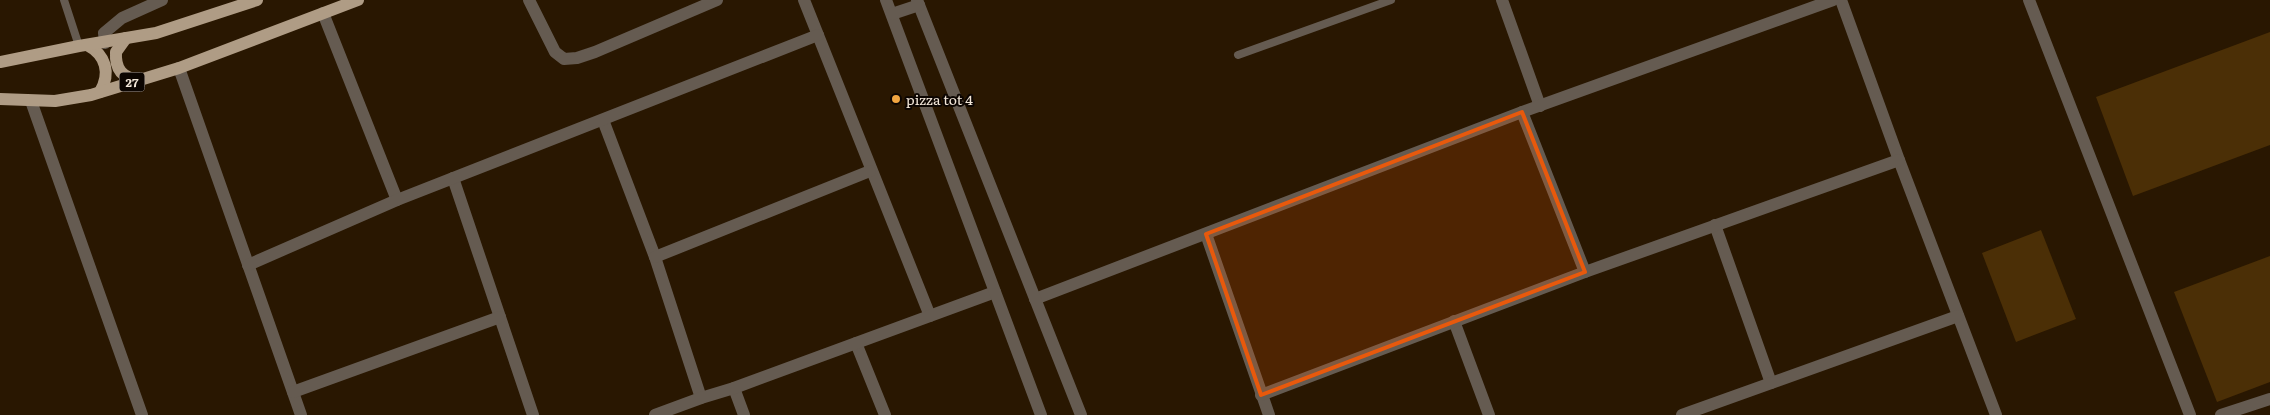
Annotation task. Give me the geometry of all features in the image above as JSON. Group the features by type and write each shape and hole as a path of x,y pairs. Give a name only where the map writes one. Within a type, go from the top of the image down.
{"main road":[{"path":"0,62 83,45 105,43 156,33 198,21 257,0"},
{"name":"27","path":"0,99 31,102 55,101 100,92 179,68 358,0"},
{"path":"126,38 116,52 118,68 123,75 139,80"},
{"path":"83,45 100,54 106,69 106,77 100,92"}],"street":[{"path":"105,43 104,33 122,18 162,0"},
{"path":"529,0 555,52 564,59 577,58 595,52 717,0"},
{"path":"804,0 870,171 930,316"},
{"path":"886,0 1041,415"},
{"path":"1502,0 1540,106"},
{"path":"1035,299 1522,112 1833,0"},
{"path":"1841,0 1899,160 1996,415"},
{"path":"2029,0 2190,415"},
{"path":"892,14 918,3 1081,415"},
{"path":"323,13 397,200"},
{"path":"248,265 397,200 818,35"},
{"path":"179,68 301,415"},
{"path":"31,102 142,415"},
{"path":"1522,112 1585,272"},
{"path":"603,120 655,257 701,398"},
{"path":"1261,395 1585,272 1899,160"},
{"path":"655,257 870,171"},
{"path":"453,178 532,415"},
{"path":"1715,225 1771,383"},
{"path":"1206,234 1269,415"},
{"path":"655,415 995,292"},
{"path":"1682,415 1958,316"},
{"path":"293,392 500,317"},
{"path":"1454,321 1489,415"},
{"path":"856,343 884,415"},
{"path":"734,388 744,415"},
{"path":"2221,415 2270,398"}],"lane":[{"path":"64,0 83,45"},
{"path":"1238,55 1391,0"}],"highlighted area":[{"path":"1522,112 1585,272 1261,395 1206,234"}],"shaded area":[{"path":"2270,32 2270,145 2133,196 2096,97"},
{"path":"2041,230 2076,319 2016,342 1982,253"},
{"path":"2270,256 2270,382 2217,402 2174,292"}],"place":[{"name":"pizza tot 4","path":"896,99"}]}
